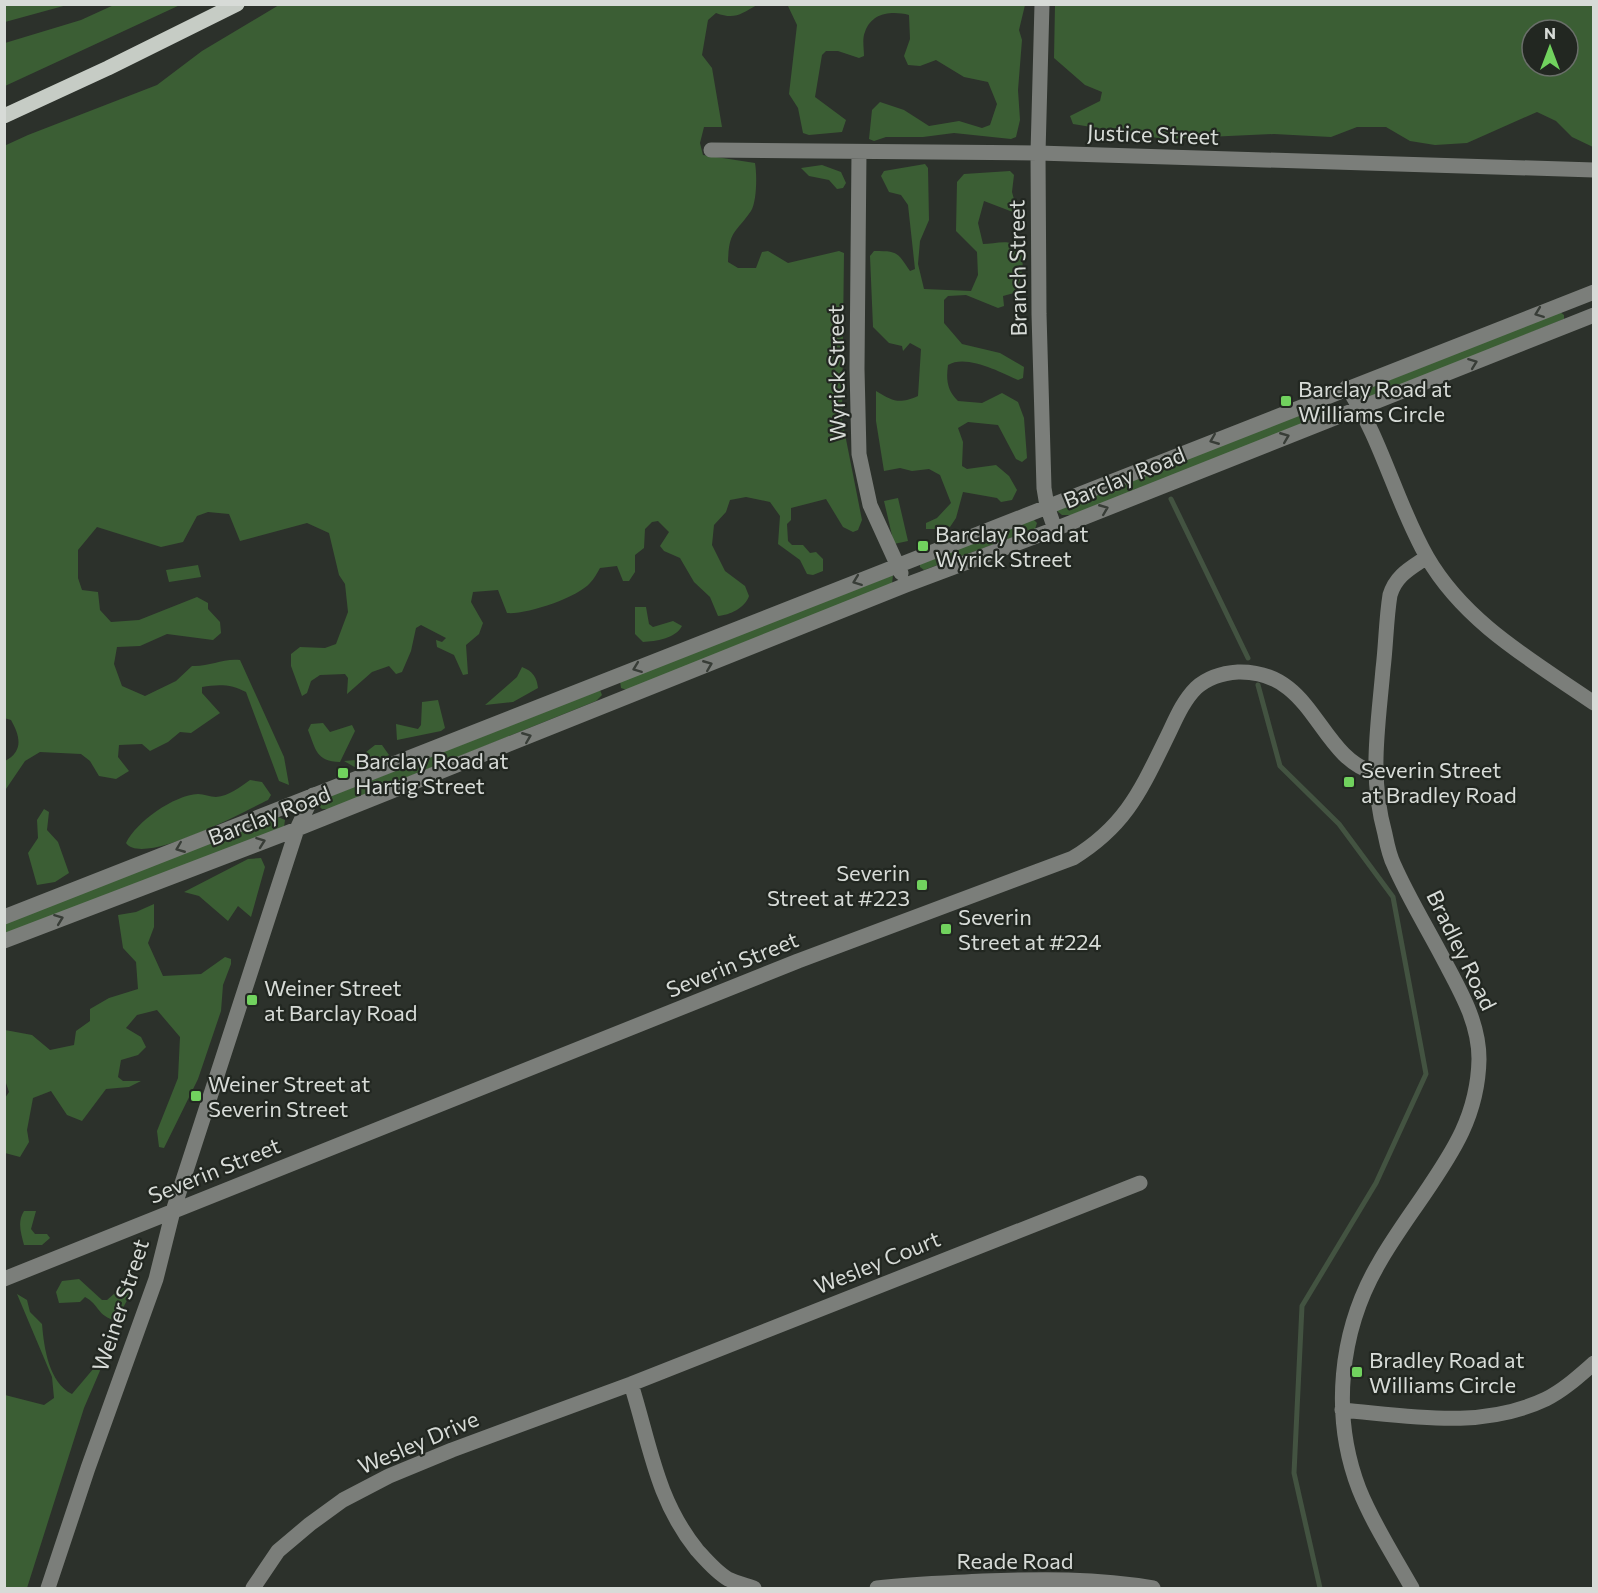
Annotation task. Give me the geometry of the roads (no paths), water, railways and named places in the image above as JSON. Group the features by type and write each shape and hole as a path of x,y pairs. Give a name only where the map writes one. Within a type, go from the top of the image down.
{"main road":[{"path":"4,117 184,32 237,4"}],"street":[{"name":"Branch Street","path":"1042,4 1038,153 1039,314 1044,481 1047,506 1055,529"},
{"name":"Justice Street","path":"711,150 1038,153 1593,170"},
{"name":"Wyrick Street","path":"859,152 857,369 860,454 870,504 906,585"},
{"name":"Barclay Road","path":"4,917 1593,292"},
{"name":"Barclay Road","path":"4,941 297,829 906,585 1055,529 1588,318 1574,300"},
{"path":"1347,387 1360,407 1427,557 1440,577 1477,620 1593,703"},
{"name":"Bradley Road","path":"1412,1588 1360,1491 1345,1444 1342,1410 1344,1371 1350,1329 1363,1294 1379,1262 1456,1147 1475,1094 1479,1059 1476,1030 1466,1001 1392,863 1380,815 1375,773 1390,595 1400,575 1427,557"},
{"name":"Severin Street","path":"4,1279 798,961 1073,858 1093,846 1124,815 1147,778 1182,707 1197,688 1212,678 1229,673 1245,672 1276,681 1303,701 1344,757 1360,768 1375,773"},
{"path":"607,679 615,701"},
{"name":"Weiner Street","path":"48,1588 88,1468 156,1279 173,1211 297,829 313,795"},
{"name":"Wesley Court","path":"631,1384 1140,1183"},
{"path":"1342,1410 1435,1418 1466,1419 1495,1416 1546,1399 1573,1382 1593,1363"},
{"path":"631,1384 665,1500 688,1539 706,1561 726,1578 754,1588"},
{"name":"Wesley Drive","path":"253,1588 278,1551 343,1500 389,1476 452,1449 631,1384"},
{"name":"Reade Road","path":"877,1588 911,1584 1045,1579 1153,1588"}],"waterway":[{"path":"1171,499 1248,658"},
{"path":"1258,685 1280,766 1339,824 1393,897 1426,1074 1376,1183 1302,1306 1294,1473 1320,1588"}],"place":[{"name":"Barclay Road at Williams Circle","path":"1286,401"},
{"name":"Barclay Road at Wyrick Street","path":"923,546"},
{"name":"Barclay Road at Hartig Street","path":"343,773"},
{"name":"Severin Street at Bradley Road","path":"1349,782"},
{"name":"Severin Street at #223","path":"922,885"},
{"name":"Severin Street at #224","path":"946,929"},
{"name":"Weiner Street at Barclay Road","path":"252,1000"},
{"name":"Weiner Street at Severin Street","path":"196,1096"},
{"name":"Bradley Road at Williams Circle","path":"1357,1372"}]}
